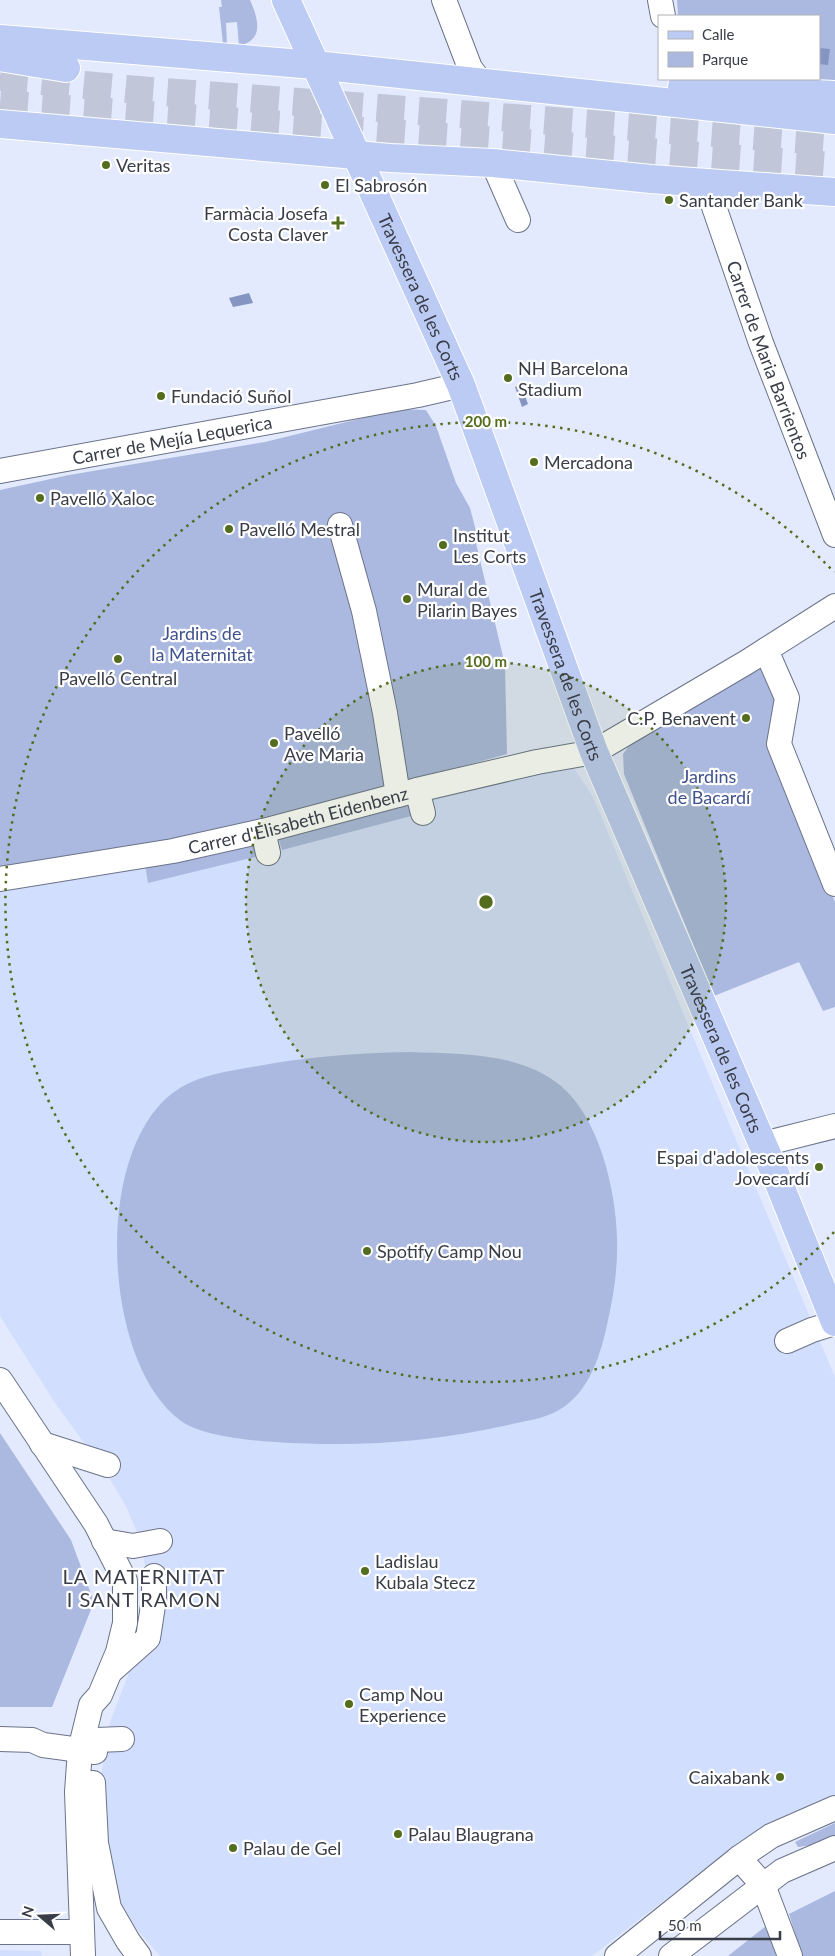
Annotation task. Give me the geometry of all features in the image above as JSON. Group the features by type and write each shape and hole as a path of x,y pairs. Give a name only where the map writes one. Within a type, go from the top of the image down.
{"main road":[{"name":"Travessera de les Corts","path":"286,0 461,385 594,752 763,1144 835,1323"},
{"path":"0,39 315,65 835,120"},
{"path":"0,58 66,68"},
{"path":"587,94 622,86 671,83 835,95"},
{"path":"0,124 357,155 493,163 651,179 835,192"}],"street":[{"path":"660,0 662,15"},
{"path":"446,1 470,68 482,84"},
{"path":"493,163 518,220"},
{"name":"Carrer de Maria Barrientos","path":"709,182 712,201 761,343 835,535"},
{"name":"Carrer de Mejía Lequerica","path":"0,470 418,395 461,385"},
{"path":"340,525 364,611 385,713 407,792 423,813"},
{"name":"Carrer d'Elisabeth Eidenbenz","path":"0,879 172,851 266,842 407,792 538,762 594,752 648,722 835,606"},
{"path":"766,650 787,698 779,744 835,884"},
{"path":"763,1144 835,1126"},
{"path":"787,1342 812,1330 835,1323"},
{"path":"0,1380 96,1524 125,1581 125,1623 111,1671 100,1695 91,1705 90,1747 96,1843 109,1908 128,1941 140,1956"},
{"path":"42,1444 108,1465"},
{"path":"104,1541 133,1546 160,1541"},
{"path":"111,1671 148,1638 154,1599 154,1576"},
{"path":"0,1739 32,1740 43,1745 90,1747 122,1739"},
{"path":"0,1750 27,1751 43,1745"},
{"path":"82,1956 77,1792 90,1747"},
{"path":"617,1956 739,1858 778,1833 835,1808"},
{"path":"671,1956 788,1867 835,1848"},
{"path":"739,1858 763,1885 790,1956"},
{"path":"0,1932 81,1932"}],"shaded area":[{"path":"820,48 830,49 828,65 820,64"},
{"path":"249,293 253,303 233,307 229,298"},
{"path":"521,385 528,404 522,407 515,387"},
{"path":"568,759 593,797 835,1377 835,1797 755,1833 729,1850 592,1956 160,1956 132,1924 117,1899 107,1864 100,1784 110,1722 135,1657 146,1602 145,1565 139,1537 126,1506 106,1473 55,1403 0,1316 0,888"},
{"path":"0,1950 41,1951 42,1956 0,1956"}],"green space":[{"path":"221,0 250,0 257,21 256,34 253,39 239,46 237,22 226,23 227,45 223,44 219,7 222,7"},
{"path":"677,0 835,0 835,89 699,80 820,80 820,15 678,15"},
{"name":"Jardins de la Maternitat","path":"399,409 426,410 436,426 456,483 470,508 477,538 475,539 505,665 507,754 245,827 0,870 0,490 69,475 265,442"},
{"name":"Jardins de Bacardí","path":"761,661 777,692 771,743 835,902 835,1007 823,1011 799,962 714,996 624,774 623,754 634,739"},
{"path":"412,799 415,815 282,850 277,834"},
{"path":"255,840 259,856 148,883 145,864"},
{"name":"Spotify Camp Nou","path":"410,1052 489,1057 528,1067 545,1075 561,1086 586,1116 603,1156 609,1177 616,1219 617,1248 614,1290 605,1333 598,1359 586,1383 570,1402 547,1416 485,1430 415,1440 345,1444 268,1442 209,1433 193,1428 181,1421 154,1392 135,1352 122,1304 117,1253 120,1202 131,1155 151,1115 180,1088 215,1074 311,1058"},
{"path":"0,1433 71,1540 94,1602 52,1707 0,1707"},
{"path":"835,1823 835,1837 820,1844 798,1847 795,1842"},
{"path":"835,1891 835,1956 802,1956 789,1914"},
{"path":"766,1926 776,1956 728,1956"}],"tunnel":[{"path":"0,77 138,90 835,142"},
{"path":"0,104 835,166"}],"place":[{"name":"Veritas","path":"106,165"},
{"name":"El Sabrosón","path":"325,185"},
{"name":"Santander Bank","path":"669,200"},
{"name":"Farmàcia Josefa Costa Claver","path":"338,223"},
{"name":"NH Barcelona Stadium","path":"508,378"},
{"name":"Fundació Suñol","path":"161,396"},
{"name":"Mercadona","path":"534,462"},
{"name":"Pavelló Xaloc","path":"40,498"},
{"name":"Pavelló Mestral","path":"229,529"},
{"name":"Institut Les Corts","path":"443,545"},
{"name":"Mural de Pilarin Bayes","path":"407,599"},
{"name":"Pavelló Central","path":"118,659"},
{"name":"C.P. Benavent","path":"746,718"},
{"name":"Pavelló Ave Maria","path":"274,743"},
{"name":"Espai d'adolescents Jovecardí","path":"819,1167"},
{"name":"Spotify Camp Nou","path":"367,1251"},
{"name":"Ladislau Kubala Stecz","path":"365,1571"},
{"name":"Camp Nou Experience","path":"349,1704"},
{"name":"Caixabank","path":"780,1777"},
{"name":"Palau Blaugrana","path":"398,1834"},
{"name":"Palau de Gel","path":"233,1848"}],"district":[{"name":"LA MATERNITAT I SANT RAMON","path":"144,1588"}]}
